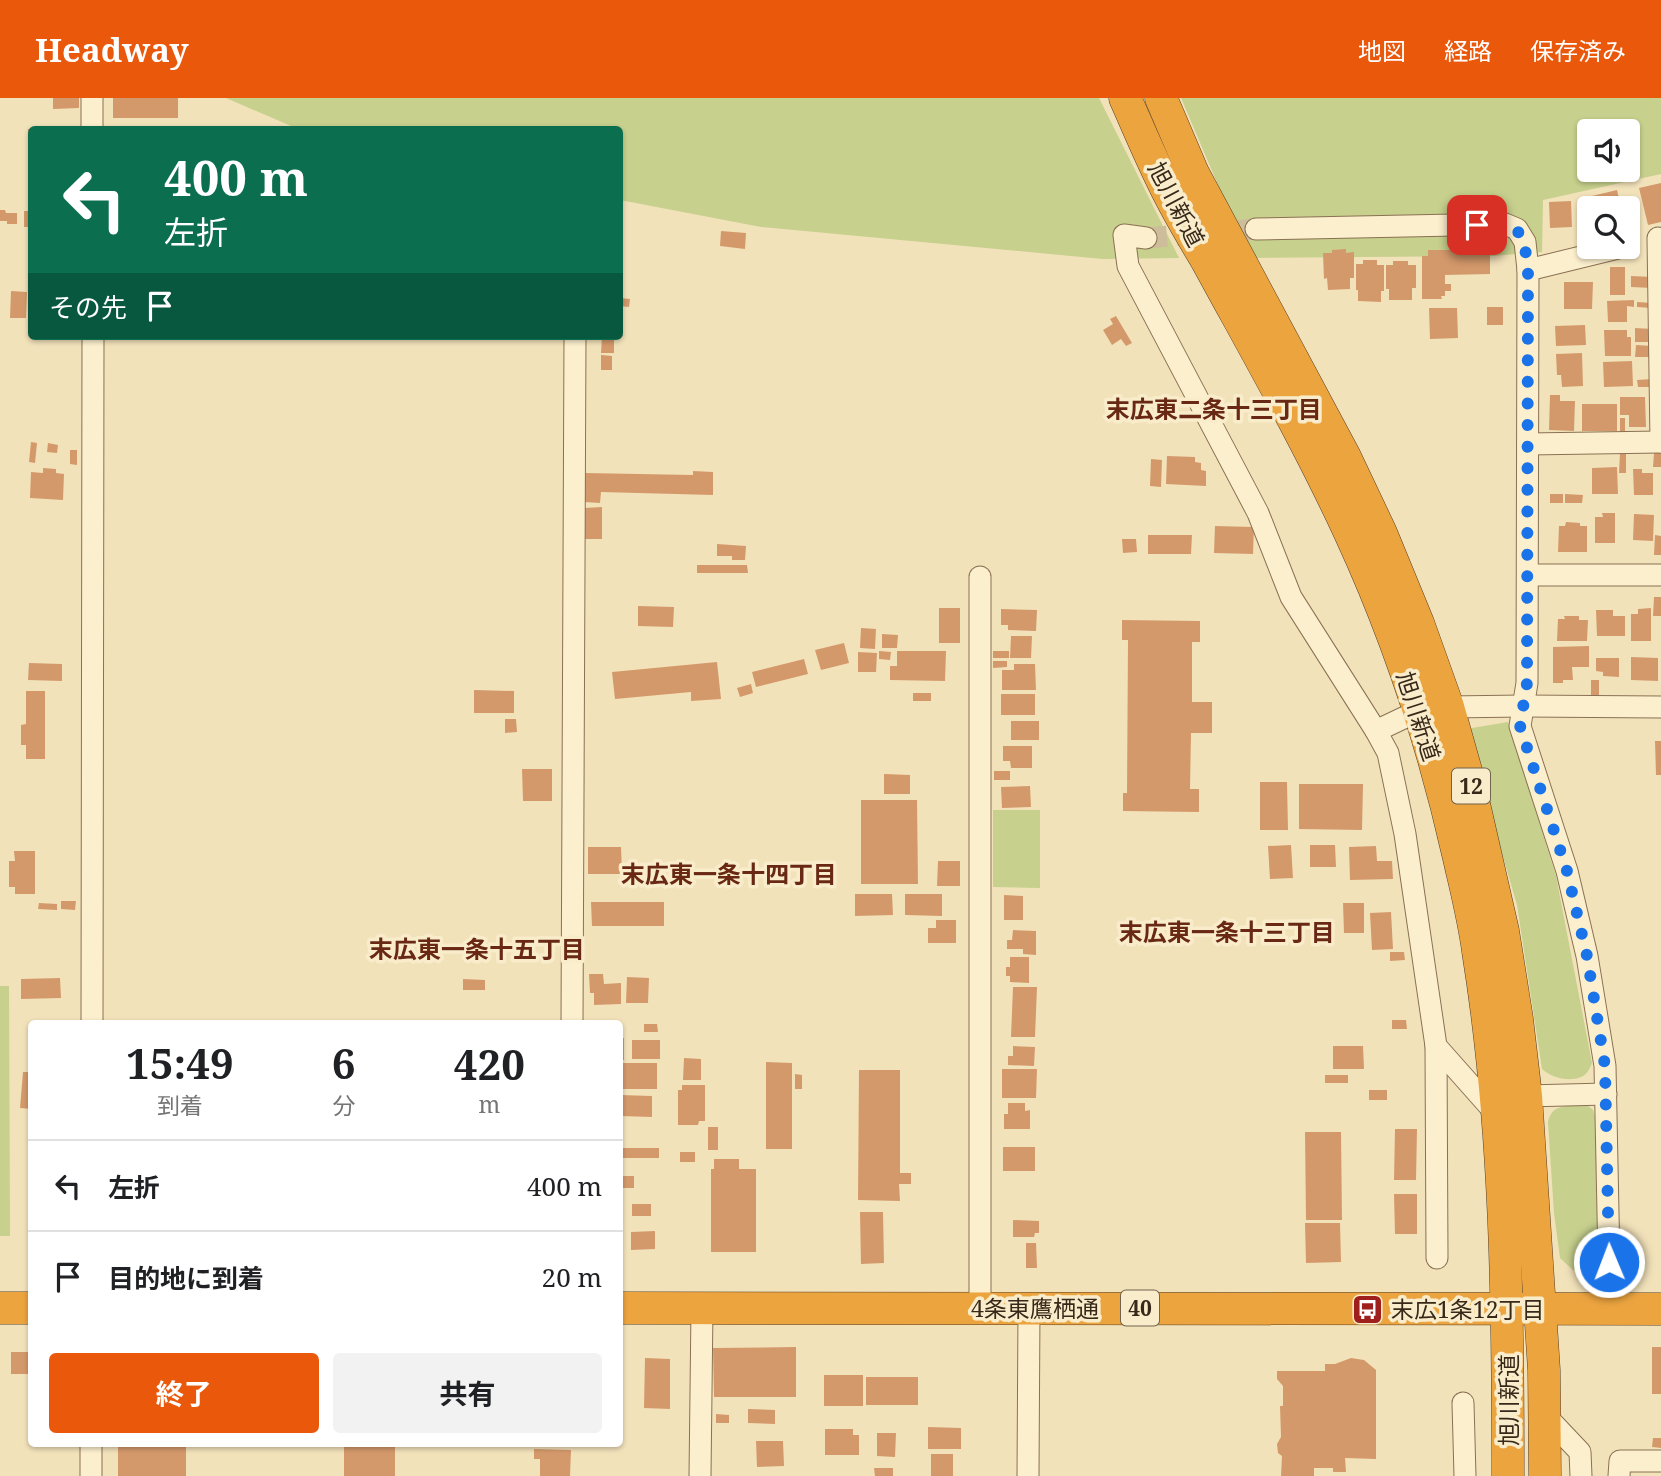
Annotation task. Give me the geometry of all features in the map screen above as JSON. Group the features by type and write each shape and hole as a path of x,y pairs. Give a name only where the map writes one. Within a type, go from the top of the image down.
{"highway":[{"name":"旭川新道","path":"1125,98 1164,185 1313,455 1351,534 1381,606 1433,709 1476,810 1503,931 1526,1096 1541,1308 1545,1476"},
{"name":"旭川新道","path":"1161,98 1193,173 1345,457 1381,533 1418,623 1433,709 1437,770 1478,948 1488,1020 1498,1116 1507,1308 1508,1476"},
{"path":"0,1308 28,1308"},
{"name":"4条東鷹栖通","path":"623,1308 1661,1309"}],"street":[{"path":"92,98 92,126"},
{"path":"1255,229 1505,224 1517,229 1525,242 1528,270 1527,683 1520,726 1567,871 1587,956 1605,1066 1609,1262"},
{"path":"1146,238 1124,235 1128,266 1258,513 1291,597 1388,753 1405,835 1436,1046 1437,1258"},
{"path":"1528,444 1661,442 1660,238 1640,242"},
{"path":"1528,270 1577,258"},
{"path":"92,1020 93,340"},
{"path":"572,1020 575,340"},
{"path":"1528,575 1661,575"},
{"path":"980,577 980,1308"},
{"path":"1376,731 1433,709 1523,706 1661,707"},
{"path":"1436,1046 1498,1116"},
{"path":"1526,1096 1606,1094"},
{"path":"699,1476 702,1308"},
{"path":"1028,1476 1029,1308"},
{"path":"1463,1403 1465,1476"},
{"path":"1545,1415 1580,1452 1581,1476"},
{"path":"91,1447 91,1476"},
{"path":"1619,1476 1620,1461 1661,1461"}],"green space":[{"path":"226,98 1099,98 1179,258 1103,259 761,227 623,201 623,126 291,126"},
{"path":"1181,98 1661,98 1661,174 1640,179 1640,119 1577,119 1577,182 1625,182 1543,200 1542,252 1492,256 1249,258"},
{"path":"1508,722 1556,876 1592,1063 1585,1075 1571,1079 1550,1075 1542,1069 1517,905 1466,729"},
{"path":"993,810 1040,810 1040,888 993,887"},
{"path":"0,986 9,986 10,1236 0,1236"},
{"path":"1572,1105 1587,1105 1593,1110 1595,1117 1599,1261 1590,1271 1574,1271 1560,1258 1554,1213 1548,1122 1554,1111"}],"building":[{"path":"53,98 79,98 79,108 53,109"},
{"path":"113,98 178,98 178,118 113,118"},
{"path":"1661,183 1661,222 1648,225 1639,188"},
{"path":"1617,190 1618,196 1592,196"},
{"path":"1571,201 1572,227 1550,228 1549,202"},
{"path":"0,210 17,213 17,224 0,221"},
{"path":"24,211 28,211 28,227 24,227"},
{"path":"721,231 746,233 745,249 720,246"},
{"path":"1346,249 1346,253 1354,252 1354,278 1350,278 1350,289 1328,290 1327,278 1324,279 1323,253"},
{"path":"1428,250 1490,250 1490,274 1445,275 1445,284 1451,284 1451,291 1445,291 1442,299 1422,299 1422,256 1428,256"},
{"path":"1363,260 1377,260 1377,265 1384,265 1384,291 1381,291 1381,302 1358,301 1356,264 1363,264"},
{"path":"1393,261 1408,261 1408,265 1416,265 1416,288 1412,288 1412,300 1389,300 1386,265 1393,265"},
{"path":"1610,267 1625,267 1625,295 1610,295"},
{"path":"1631,276 1653,277 1652,288 1631,287"},
{"path":"1564,282 1593,282 1592,309 1564,309"},
{"path":"11,291 27,292 26,318 10,318"},
{"path":"623,298 630,299 629,307 623,306"},
{"path":"1634,300 1634,307 1627,306 1627,322 1608,322 1607,301"},
{"path":"1637,302 1652,303 1651,308 1637,307"},
{"path":"1487,307 1503,307 1503,325 1487,325"},
{"path":"1429,308 1457,308 1458,338 1430,339"},
{"path":"1116,316 1132,343 1126,346 1121,339 1112,345 1103,330 1113,324 1110,319"},
{"path":"1585,325 1586,345 1556,346 1555,326"},
{"path":"1635,328 1653,329 1652,342 1635,342"},
{"path":"1604,330 1627,330 1627,337 1631,337 1631,356 1605,356"},
{"path":"602,340 614,340 614,353 601,353"},
{"path":"1636,345 1653,346 1652,357 1635,357"},
{"path":"1582,353 1583,386 1562,387 1561,375 1557,375 1556,354"},
{"path":"601,355 612,356 612,370 601,370"},
{"path":"1632,361 1633,386 1604,387 1603,362"},
{"path":"1652,379 1652,387 1638,387 1637,380"},
{"path":"1550,395 1560,395 1560,401 1575,401 1574,431 1549,430"},
{"path":"1620,397 1645,397 1646,427 1629,427 1629,415 1620,415"},
{"path":"1582,404 1617,404 1617,431 1582,431"},
{"path":"1620,418 1625,418 1625,433 1620,433"},
{"path":"31,442 37,443 35,463 29,462"},
{"path":"48,443 58,445 57,453 47,452"},
{"path":"70,450 77,450 77,465 70,464"},
{"path":"1620,453 1626,453 1626,473 1619,473"},
{"path":"1654,453 1661,453 1661,467 1653,467"},
{"path":"1167,456 1195,457 1195,462 1201,463 1201,470 1206,471 1206,486 1166,484"},
{"path":"1151,459 1162,460 1161,487 1150,486"},
{"path":"1617,467 1618,494 1592,494 1592,468"},
{"path":"43,468 56,469 56,473 64,474 63,500 30,498 31,472 43,473"},
{"path":"1633,469 1642,469 1642,473 1653,473 1653,495 1634,495"},
{"path":"693,471 713,472 713,495 601,492 600,503 584,502 585,473 693,475"},
{"path":"1550,494 1563,494 1563,503 1550,503"},
{"path":"1565,494 1583,495 1582,503 1565,503"},
{"path":"602,507 602,539 585,539 584,508"},
{"path":"1602,513 1615,513 1615,543 1595,543 1595,517 1603,517"},
{"path":"1634,514 1654,515 1653,541 1633,540"},
{"path":"1566,522 1587,526 1587,552 1558,552 1559,526 1565,526"},
{"path":"1215,526 1254,527 1253,554 1214,553"},
{"path":"1148,535 1192,535 1191,554 1148,554"},
{"path":"1655,535 1661,536 1661,555 1654,555"},
{"path":"1122,539 1136,539 1137,552 1123,553"},
{"path":"717,544 746,546 745,560 732,560 732,556 717,556"},
{"path":"697,565 747,565 748,573 697,573"},
{"path":"1654,597 1661,597 1661,616 1653,616"},
{"path":"638,606 674,607 673,627 638,626"},
{"path":"939,608 960,608 960,643 939,643"},
{"path":"1651,608 1651,641 1631,641 1631,614 1638,614 1638,609"},
{"path":"1001,609 1037,610 1036,631 1008,630 1008,625 1001,625"},
{"path":"1596,610 1613,610 1613,616 1625,616 1625,636 1597,636"},
{"path":"1564,616 1579,616 1579,620 1588,620 1587,641 1557,641 1558,619 1565,619"},
{"path":"1122,620 1200,621 1200,642 1192,642 1192,702 1212,702 1212,733 1191,733 1190,789 1199,789 1199,812 1123,811 1123,793 1127,793 1128,640 1122,640"},
{"path":"861,628 876,629 875,649 860,648"},
{"path":"882,634 898,635 897,648 882,648"},
{"path":"1011,636 1032,636 1031,658 1010,658"},
{"path":"844,643 849,663 821,670 815,650"},
{"path":"1589,646 1589,667 1572,667 1573,680 1553,683 1553,647"},
{"path":"879,651 891,652 890,660 879,659"},
{"path":"897,651 946,651 945,681 890,680 890,666 897,666"},
{"path":"993,651 1009,651 1009,658 993,658"},
{"path":"858,652 877,653 876,672 858,672"},
{"path":"1631,657 1658,658 1658,681 1631,680"},
{"path":"1596,658 1619,658 1619,677 1603,676 1603,672 1596,671"},
{"path":"804,659 808,674 756,687 752,672"},
{"path":"993,661 1007,661 1007,667 993,668"},
{"path":"717,662 721,699 691,701 691,692 615,699 612,672"},
{"path":"29,663 62,664 62,681 28,680"},
{"path":"1014,664 1035,664 1036,690 1002,690 1002,670 1014,670"},
{"path":"1591,680 1599,680 1599,695 1591,695"},
{"path":"751,684 753,693 740,697 737,688"},
{"path":"474,690 514,691 514,713 474,713"},
{"path":"26,691 45,691 45,759 26,759 26,745 21,745 21,725 26,724"},
{"path":"913,693 931,693 931,701 913,701"},
{"path":"1001,694 1035,694 1035,715 1001,715"},
{"path":"505,719 516,719 517,732 505,733"},
{"path":"1011,721 1039,721 1039,740 1011,740"},
{"path":"1655,741 1661,741 1661,775 1656,775"},
{"path":"1003,746 1032,746 1032,768 1011,768 1010,761 1003,761"},
{"path":"522,769 552,769 552,801 523,801"},
{"path":"994,771 1010,771 1010,780 994,780"},
{"path":"884,774 910,775 910,794 884,794"},
{"path":"1260,782 1287,782 1288,830 1260,830"},
{"path":"1299,784 1363,784 1362,830 1299,829"},
{"path":"1030,786 1031,807 1002,808 1001,787"},
{"path":"861,800 917,800 918,884 861,884"},
{"path":"1291,845 1293,878 1270,879 1268,846"},
{"path":"1310,845 1335,845 1336,867 1310,867"},
{"path":"1376,846 1377,861 1392,861 1393,879 1350,880 1349,847"},
{"path":"588,847 621,847 622,874 588,874"},
{"path":"14,851 35,851 35,894 15,894 15,887 9,887 9,861 15,861"},
{"path":"938,861 960,861 960,886 937,886"},
{"path":"855,894 892,894 893,915 855,916"},
{"path":"905,894 942,894 942,916 905,915"},
{"path":"1004,895 1023,896 1023,920 1004,920"},
{"path":"61,901 76,901 75,910 61,909"},
{"path":"591,902 664,902 664,926 592,926"},
{"path":"39,903 57,904 57,910 38,909"},
{"path":"1343,903 1364,903 1364,933 1344,933"},
{"path":"1391,912 1393,949 1372,950 1370,913"},
{"path":"936,920 956,920 956,943 928,943 928,928 936,928"},
{"path":"1013,930 1036,931 1036,955 1023,954 1023,949 1007,949 1007,940 1012,940"},
{"path":"1390,952 1404,952 1405,960 1390,961"},
{"path":"1010,957 1029,957 1029,983 1010,982 1010,976 1006,976 1006,967 1010,967"},
{"path":"589,974 603,974 604,984 621,983 621,1004 594,1005"},
{"path":"627,977 649,978 648,1003 626,1003"},
{"path":"60,978 61,998 21,999 21,979"},
{"path":"463,979 485,980 485,990 463,990"},
{"path":"1013,987 1037,987 1035,1037 1011,1037"},
{"path":"1392,1020 1406,1020 1407,1029 1392,1029"},
{"path":"644,1024 657,1024 658,1032 644,1032"},
{"path":"632,1040 660,1040 660,1059 632,1059"},
{"path":"1013,1046 1035,1047 1034,1066 1008,1065 1008,1056 1013,1056"},
{"path":"1333,1046 1363,1046 1364,1069 1333,1069"},
{"path":"684,1058 701,1059 701,1080 683,1080"},
{"path":"766,1062 792,1063 792,1149 766,1149"},
{"path":"623,1063 657,1063 657,1089 623,1089"},
{"path":"1002,1069 1037,1069 1036,1098 1002,1098"},
{"path":"859,1070 900,1070 900,1173 911,1173 911,1184 899,1184 900,1201 858,1200"},
{"path":"23,1072 28,1072 28,1109 20,1108"},
{"path":"795,1074 802,1075 802,1089 795,1089"},
{"path":"1325,1075 1348,1075 1348,1083 1325,1083"},
{"path":"682,1085 705,1085 705,1121 699,1121 698,1125 678,1125 678,1090 682,1090"},
{"path":"1369,1090 1387,1090 1387,1100 1369,1100"},
{"path":"623,1095 652,1096 652,1117 623,1116"},
{"path":"1008,1103 1025,1103 1025,1111 1030,1110 1030,1129 1004,1129 1004,1114 1008,1114"},
{"path":"708,1127 718,1127 718,1150 708,1150"},
{"path":"1395,1129 1417,1129 1416,1180 1394,1180"},
{"path":"1305,1132 1341,1132 1342,1220 1306,1220"},
{"path":"1003,1147 1035,1147 1035,1171 1003,1171"},
{"path":"623,1148 659,1148 659,1158 623,1158"},
{"path":"680,1152 695,1152 695,1162 680,1162"},
{"path":"714,1159 739,1159 739,1169 756,1169 756,1252 711,1252 711,1169 714,1169"},
{"path":"623,1176 634,1176 634,1188 623,1188"},
{"path":"1394,1194 1417,1194 1417,1234 1395,1234"},
{"path":"632,1204 651,1204 651,1216 632,1216"},
{"path":"860,1212 883,1212 884,1263 861,1264"},
{"path":"1013,1220 1039,1221 1039,1233 1035,1233 1034,1237 1013,1237"},
{"path":"1305,1223 1340,1223 1341,1262 1306,1263"},
{"path":"655,1231 655,1249 631,1250 631,1232"},
{"path":"1026,1243 1036,1243 1037,1268 1026,1268"},
{"path":"796,1347 796,1397 714,1397 713,1348"},
{"path":"1652,1347 1661,1347 1661,1394 1652,1394"},
{"path":"11,1352 28,1352 28,1374 11,1374"},
{"path":"645,1358 670,1359 670,1409 644,1408"},
{"path":"1351,1358 1364,1360 1376,1370 1376,1459 1345,1458 1346,1472 1333,1472 1333,1468 1314,1468 1314,1476 1281,1476 1282,1456 1278,1453 1277,1444 1281,1437 1280,1406 1283,1406 1283,1386 1277,1379 1277,1371 1325,1371 1325,1364 1335,1364"},
{"path":"824,1375 863,1375 863,1406 824,1406"},
{"path":"866,1377 918,1377 918,1405 866,1405"},
{"path":"748,1409 775,1410 775,1424 748,1423"},
{"path":"716,1414 729,1415 729,1423 716,1423"},
{"path":"928,1427 961,1428 961,1449 928,1449"},
{"path":"825,1429 853,1429 853,1435 859,1435 859,1455 825,1455"},
{"path":"877,1433 896,1433 895,1457 877,1456"},
{"path":"1653,1438 1661,1438 1661,1448 1652,1447"},
{"path":"756,1441 783,1441 784,1466 757,1467"},
{"path":"118,1447 186,1447 186,1476 118,1476"},
{"path":"344,1447 395,1447 395,1476 344,1476"},
{"path":"534,1449 571,1450 570,1476 540,1476 540,1459 534,1459"},
{"path":"931,1454 953,1454 953,1476 931,1476"},
{"path":"874,1468 893,1468 893,1476 875,1476"}],"tunnel":[{"path":"1146,238 1256,229"}],"place":[{"name":"末広1条12丁目","path":"1368,1309"}],"district":[{"name":"末広東二条十三丁目","path":"1214,408"},
{"name":"末広東一条十四丁目","path":"729,873"},
{"name":"末広東一条十三丁目","path":"1227,931"},
{"name":"末広東一条十五丁目","path":"477,948"}],"route":[{"path":"1477,225 1505,224 1517,229 1525,242 1528,270 1527,683 1520,726 1567,871 1587,956 1605,1066 1609,1262"}]}
